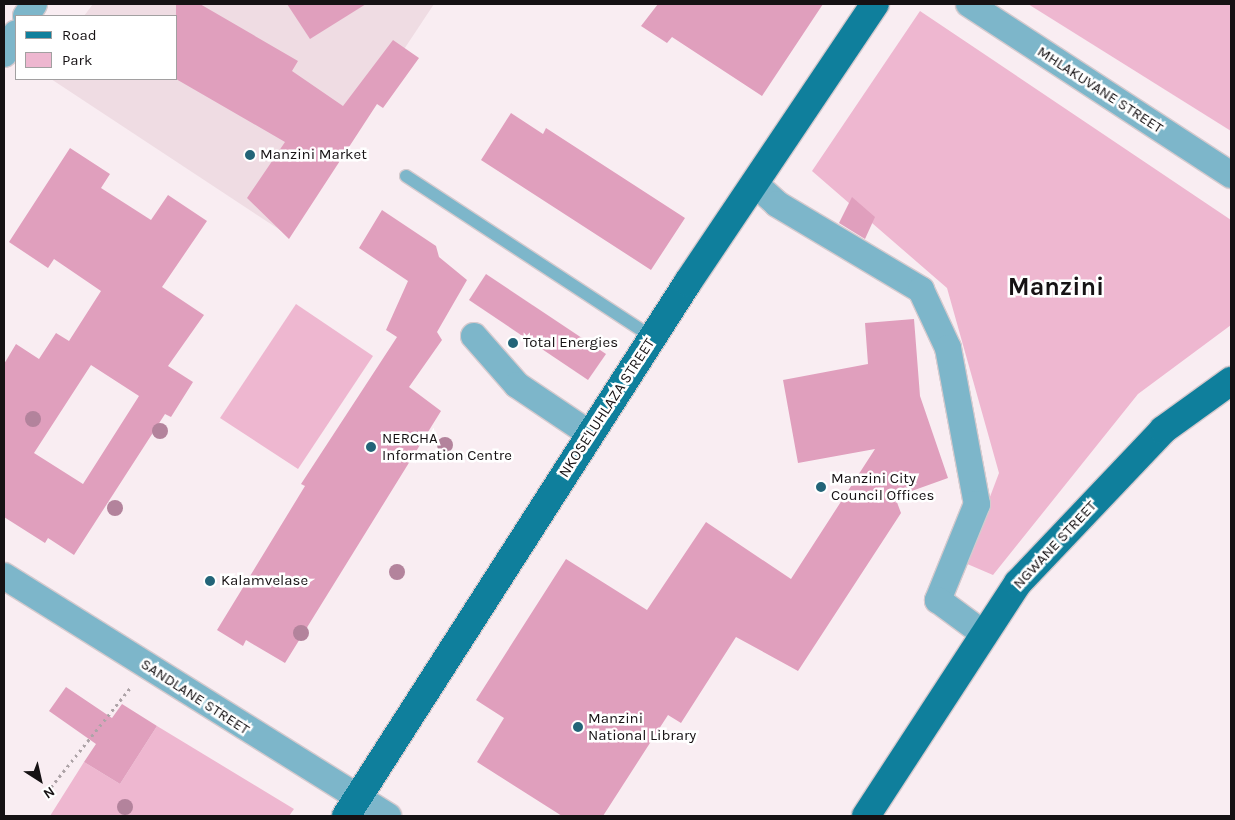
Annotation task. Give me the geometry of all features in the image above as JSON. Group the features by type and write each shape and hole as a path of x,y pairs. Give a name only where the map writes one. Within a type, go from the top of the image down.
{"main road":[{"name":"NKOSE'LUHLAZA STREET","path":"352,807 652,337 875,4"},
{"name":"NGWANE STREET","path":"866,816 1018,583 1163,430 1231,381"}],"street":[{"path":"27,15 34,4"},
{"name":"MHLAKUVANE STREET","path":"969,4 1231,176"},
{"path":"4,54 15,35"},
{"path":"754,183 777,204 921,290 948,348 977,504 938,600 984,634"},
{"path":"474,336 517,385 590,434"},
{"name":"SANDLANE STREET","path":"4,576 147,666 352,807 388,816"}],"lane":[{"path":"406,176 652,337"}],"path":[{"path":"51,787 147,666"}],"shaded area":[{"name":"Manzini Market","path":"93,4 434,4 283,232 53,80 178,80 178,15 85,15"}],"green space":[{"path":"1028,4 1231,4 1231,131"},
{"path":"920,11 1231,220 1231,325 1138,394 993,575 965,563 999,473 947,288 812,171"},
{"path":"296,304 373,356 298,469 220,418"},
{"path":"157,726 294,809 289,816 50,816 84,762 120,784"}],"building":[{"path":"176,4 200,4 298,61 292,71 343,106 393,40 419,58 383,108 377,104 289,239 247,198 285,142 178,80 178,15 176,15"},
{"path":"287,4 366,4 310,39"},
{"path":"658,4 823,4 762,96 672,37 667,43 641,26"},
{"path":"511,113 543,134 546,128 685,218 651,270 481,160"},
{"path":"70,148 110,174 101,188 151,220 168,195 207,221 162,287 204,315 168,366 193,382 171,417 165,414 74,555 48,538 45,543 4,517 4,364 16,344 39,359 56,333 69,341 101,291 54,259 48,268 9,242","holes":["91,365 139,396 83,484 34,453"]},
{"path":"852,197 875,217 865,239 839,223"},
{"path":"382,210 436,246 439,257 467,280 437,332 442,340 409,387 441,411 285,663 246,640 243,646 217,630 305,486 301,484 397,337 386,330 408,281 359,248"},
{"path":"486,274 606,354 588,380 469,300"},
{"path":"914,319 920,396 948,478 895,497 901,513 798,671 736,637 681,723 668,715 603,816 562,816 477,762 504,718 476,700 566,559 647,610 706,522 791,579 875,449 798,463 783,380 868,364 865,323"},
{"path":"66,687 112,718 122,704 157,726 120,784 84,762 96,744 49,711"}],"place":[{"name":"Manzini Market","path":"250,155"},
{"name":"Total Energies","path":"513,343"},
{"name":"NERCHA Information Centre","path":"371,447"},
{"name":"Manzini City Council Offices","path":"821,487"},
{"name":"Kalamvelase","path":"210,581"},
{"name":"Manzini National Library","path":"578,727"}],"district":[{"name":"Manzini","path":"1056,287"}]}
